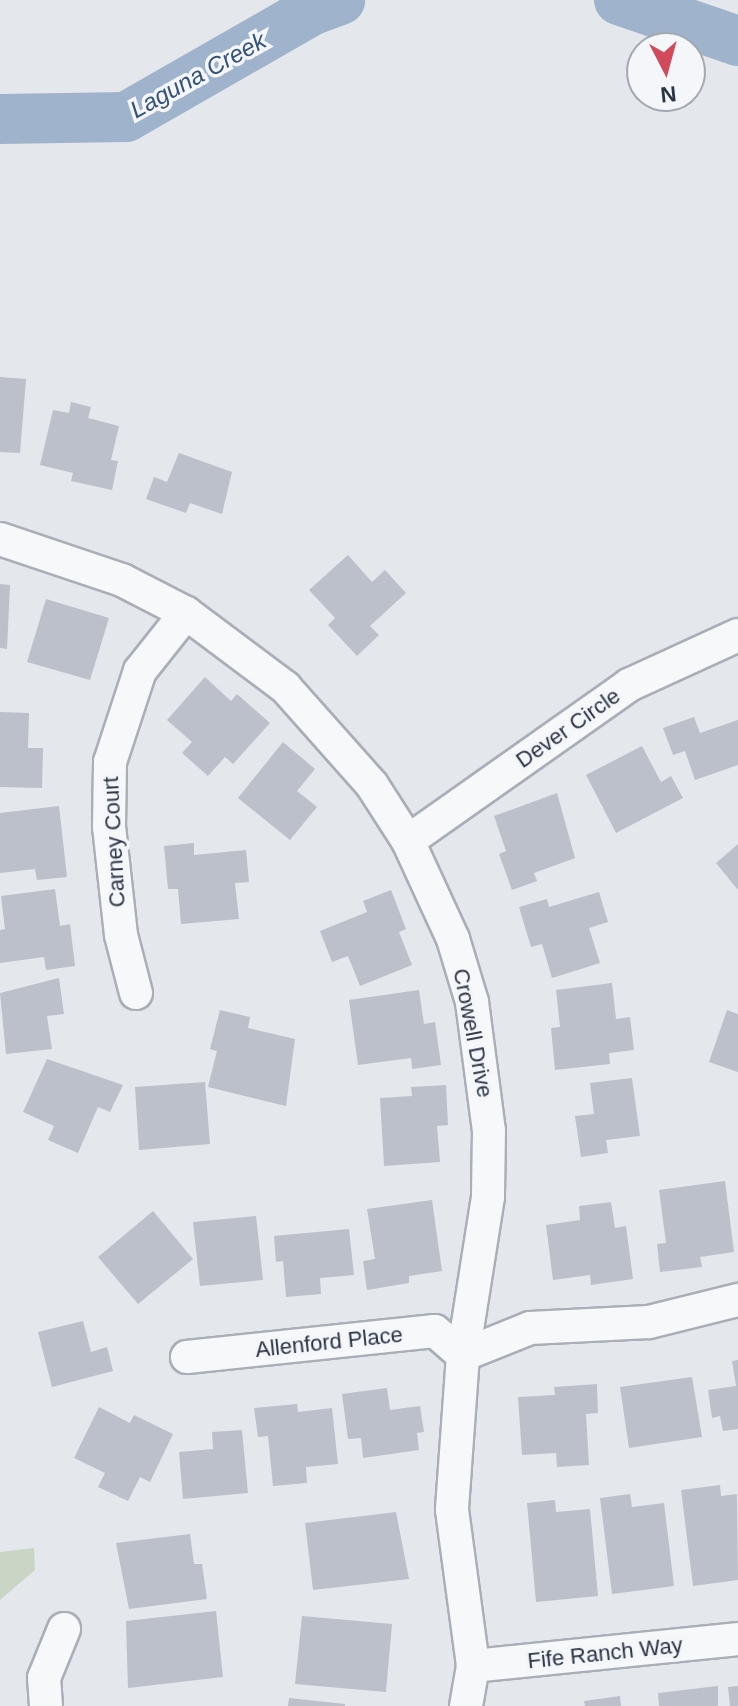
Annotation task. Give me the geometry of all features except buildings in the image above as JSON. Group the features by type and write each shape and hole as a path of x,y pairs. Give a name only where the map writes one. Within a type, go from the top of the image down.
{"street":[{"name":"Crowell Drive","path":"0,539 92,567 186,613 275,679 331,734 408,841 453,939 484,1066 488,1197 463,1355 452,1510 473,1666 466,1706"},
{"name":"Carney Court","path":"136,993 119,920 109,827 110,762 140,671 186,613"},
{"name":"Dever Circle","path":"408,841 629,685 738,635"},
{"path":"463,1355 530,1328 649,1322 738,1300"},
{"name":"Allenford Place","path":"187,1357 435,1331 463,1355"},
{"path":"46,1706 44,1678 64,1629"},
{"name":"Fife Ranch Way","path":"473,1666 738,1639"}],"green space":[{"path":"34,1548 35,1570 0,1600 0,1552"}],"waterway":[{"name":"Laguna Creek","path":"0,119 126,117 313,10 340,0"},
{"name":"Laguna Creek","path":"619,0 738,41"}]}
